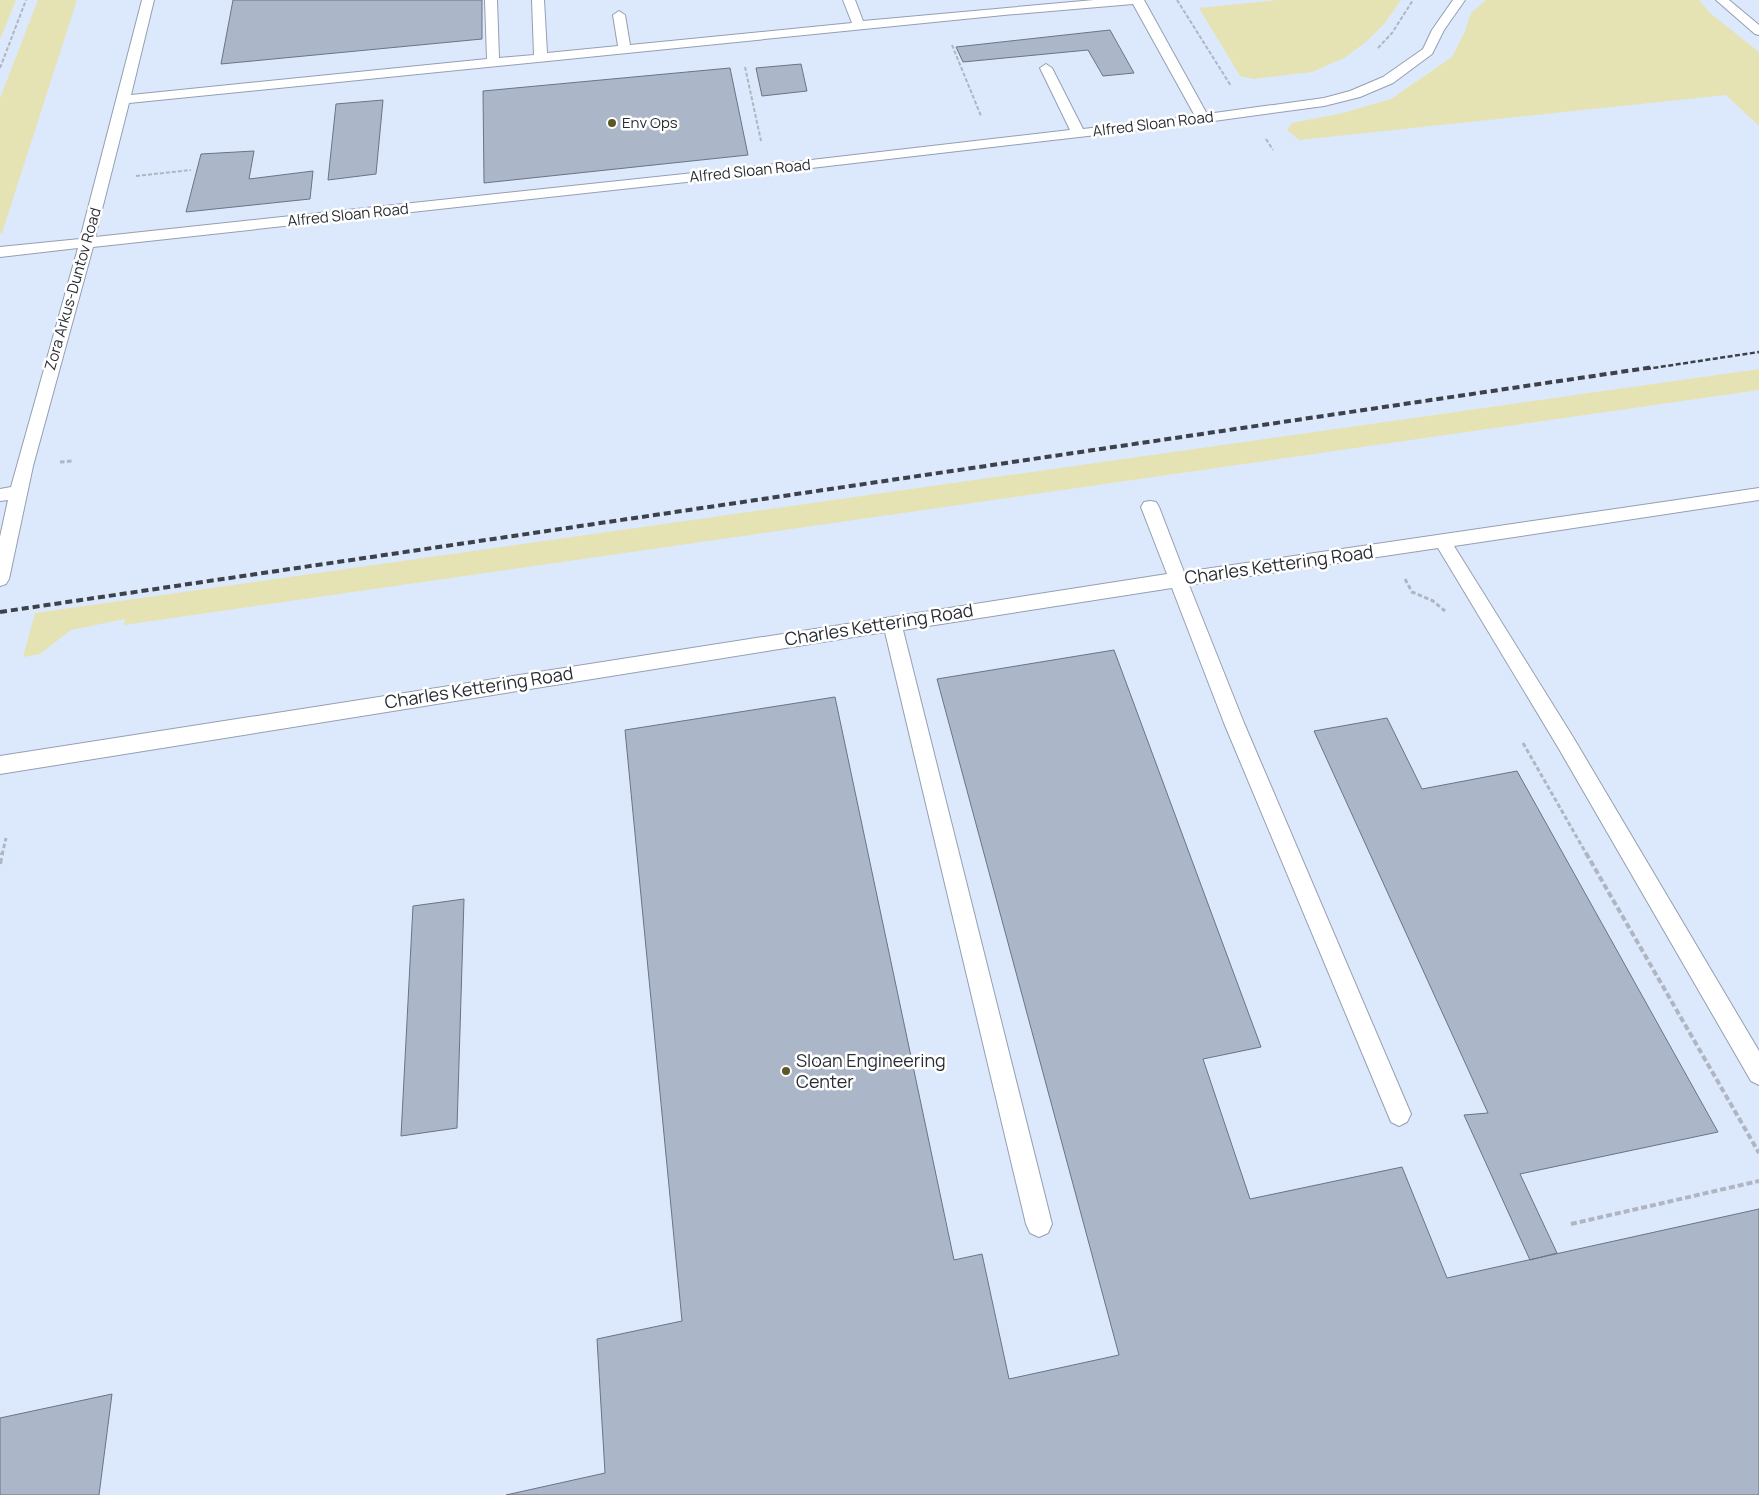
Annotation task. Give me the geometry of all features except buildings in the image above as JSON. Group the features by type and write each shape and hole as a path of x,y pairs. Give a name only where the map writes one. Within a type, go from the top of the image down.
{"lane":[{"name":"Zora Arkus-Duntov Road","path":"0,578 18,492 34,429 87,242 148,0"},
{"path":"491,0 493,63"},
{"path":"538,0 541,58"},
{"path":"849,0 859,26"},
{"path":"123,100 859,26 1002,5 1138,0 1203,118"},
{"name":"Alfred Sloan Road","path":"0,252 768,169 1249,113 1324,102 1355,94 1388,80 1428,51 1446,17 1459,0"},
{"path":"1722,0 1759,31"},
{"path":"619,15 625,50"},
{"path":"1046,68 1078,133"},
{"path":"0,495 18,492"},
{"name":"Charles Kettering Road","path":"0,765 892,623 1759,494"},
{"path":"1150,506 1234,723 1399,1114"},
{"path":"1442,542 1566,743 1759,1073"},
{"path":"892,623 1039,1224"}],"path":[{"path":"0,68 26,0"},
{"path":"1177,0 1273,150"},
{"path":"744,61 768,169"},
{"path":"103,180 191,170"},
{"path":"0,864 6,838"},
{"path":"1571,1224 1759,1181"}],"shaded area":[{"path":"0,0 1759,0 1759,1495 0,1495"},
{"path":"0,0 16,0 0,40"},
{"path":"38,0 77,0 2,233 0,233 0,98"},
{"path":"1278,0 1401,0 1385,23 1366,42 1344,58 1312,72 1253,79 1240,76 1199,8"},
{"path":"1486,0 1699,0 1710,13 1759,52 1759,126 1726,95 1299,140 1287,130 1292,123 1343,113 1391,99 1452,57 1465,31 1471,13"},
{"path":"1759,369 1759,390 124,625 125,619 71,630 40,654 23,657 35,613"}],"railway":[{"path":"1646,369 1759,352"},
{"path":"0,612 1654,367"}],"place":[{"name":"Env Ops","path":"612,123"},
{"name":"Sloan Engineering Center","path":"786,1071"}]}
